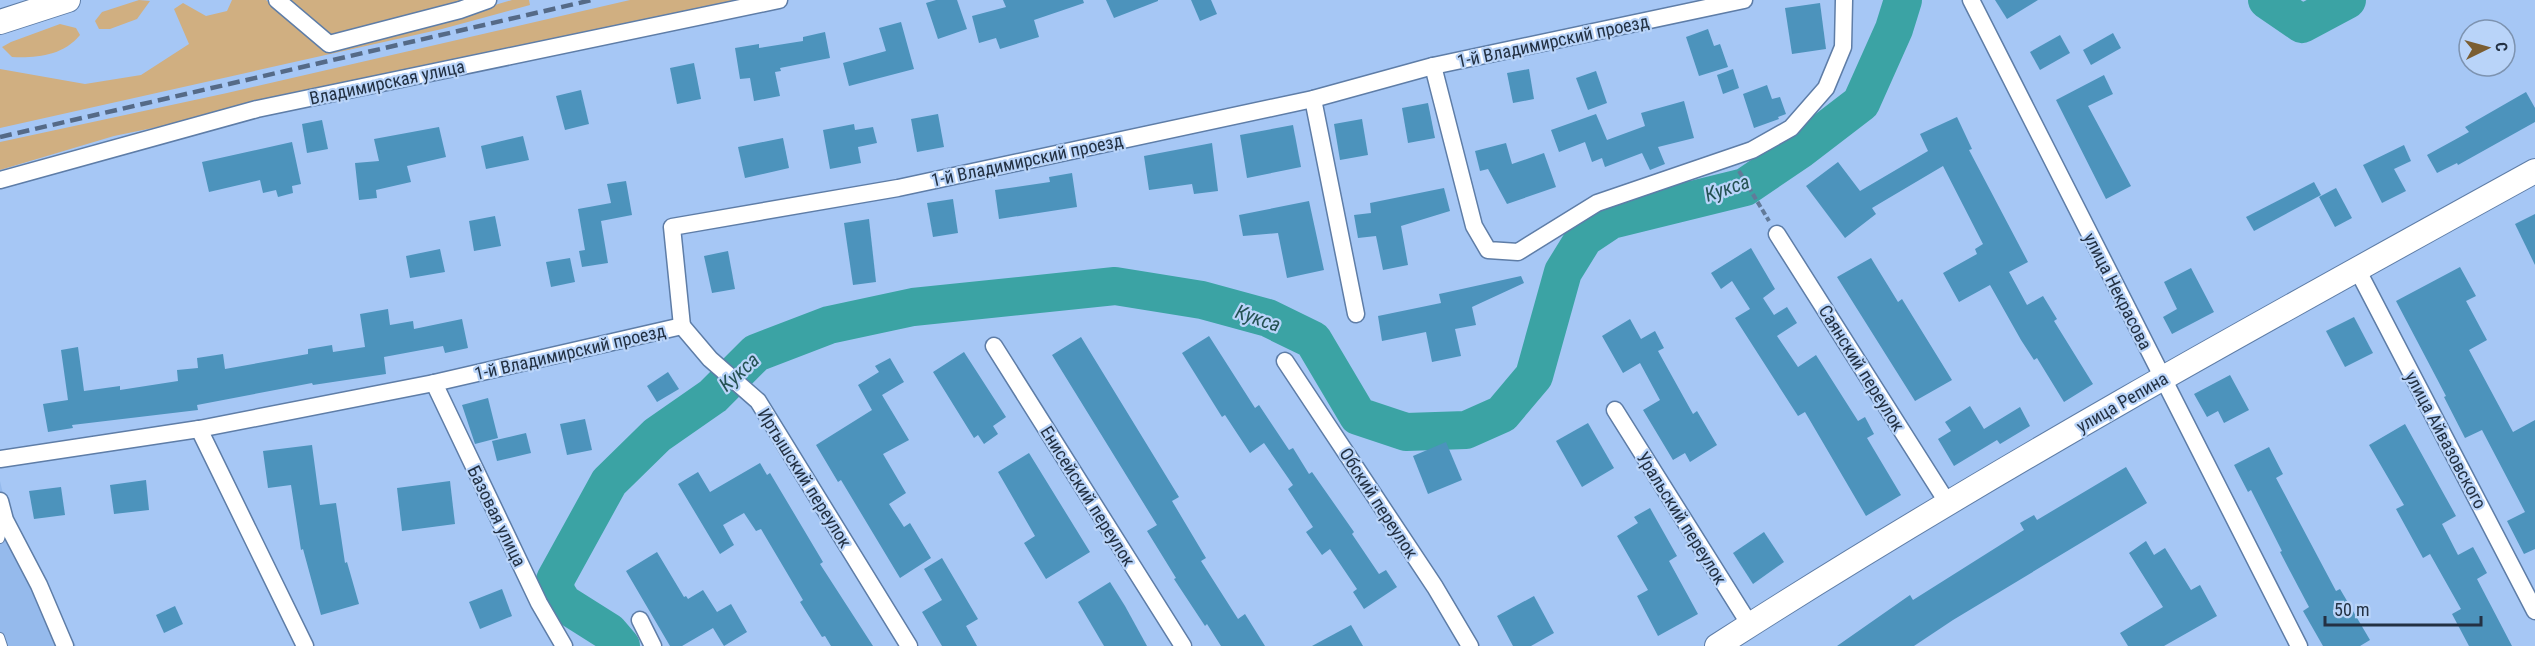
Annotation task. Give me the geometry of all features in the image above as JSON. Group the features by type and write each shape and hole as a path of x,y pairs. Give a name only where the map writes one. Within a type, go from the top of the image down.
{"street":[{"path":"0,22 68,0"},
{"path":"277,0 329,44 460,10 488,0"},
{"name":"Владимирская улица","path":"0,180 257,109 779,0"},
{"name":"1-й Владимирский проезд","path":"0,459 199,429 434,383 682,326 672,227 898,188 1313,99 1433,66 1744,0"},
{"name":"1-й Владимирский проезд","path":"1433,66 1474,226 1488,250 1518,252 1597,203 1752,150 1791,128 1827,88 1843,47 1844,0"},
{"name":"улица Некрасова","path":"1971,0 2299,646"},
{"path":"1313,99 1356,314"},
{"name":"улица Репина","path":"1718,646 1947,502 2163,378 2535,171"},
{"name":"Саянский переулок","path":"1777,234 1947,502"},
{"name":"улица Айвазовского","path":"2357,269 2535,611"},
{"name":"Иртышский переулок","path":"682,326 710,359 758,401 909,646"},
{"name":"Енисейский переулок","path":"994,346 1183,646"},
{"name":"Обский переулок","path":"1286,361 1435,587 1470,646"},
{"name":"Базовая улица","path":"434,383 538,603 564,646"},
{"name":"Уральский переулок","path":"1615,410 1750,625"},
{"path":"199,429 305,646"},
{"path":"0,501 5,520 39,585 65,646"},
{"path":"640,621 653,646"}],"lane":[{"path":"0,539 5,520"},
{"path":"0,638 3,646"}],"path":[{"path":"1741,175 1777,234"}],"shaded area":[{"path":"139,0 150,1 137,19 110,29 99,29 95,21 102,12"},
{"path":"232,0 266,0 326,48 512,0 529,0 530,5 442,29 0,128 0,69 85,84 141,75 189,44 174,9 183,3 206,16 227,11"},
{"path":"285,0 479,0 329,40"},
{"path":"630,0 737,0 544,43 230,108 172,124 114,136 0,170 0,142 227,93"},
{"path":"60,24 76,28 80,35 66,47 57,51 40,56 12,57 2,47 11,42"},
{"path":"0,481 9,519 76,646 0,646"}],"building":[{"path":"936,0 957,0 967,29 938,39 926,3"},
{"path":"1003,0 1083,0 1084,3 1034,20 1039,37 1000,49 996,38 979,43 972,16 1006,7"},
{"path":"1106,0 1158,0 1158,1 1114,18"},
{"path":"1191,0 1211,0 1217,14 1200,21"},
{"path":"1995,0 2038,0 2007,19"},
{"path":"1820,3 1826,49 1792,54 1785,8"},
{"path":"901,22 914,69 849,86 843,63 886,51 879,28"},
{"path":"1708,29 1714,46 1720,44 1728,67 1699,76 1686,37"},
{"path":"825,32 830,58 780,68 781,71 775,72 780,96 754,101 750,78 740,79 735,48 759,44 759,48 803,41 803,37"},
{"path":"2113,33 2121,48 2091,65 2083,50"},
{"path":"2060,35 2070,53 2040,70 2030,52"},
{"path":"694,63 701,99 677,104 670,68"},
{"path":"1529,69 1534,99 1513,103 1507,73"},
{"path":"1733,69 1739,88 1723,94 1717,75"},
{"path":"1596,71 1607,103 1588,110 1576,78"},
{"path":"2104,75 2113,94 2088,106 2131,186 2106,199 2056,100"},
{"path":"1767,85 1772,99 1780,97 1786,114 1754,128 1743,94"},
{"path":"581,90 589,124 565,130 556,96"},
{"path":"2526,92 2535,108 2535,122 2458,165 2457,163 2437,173 2427,155 2469,132 2465,127"},
{"path":"1684,101 1694,138 1658,147 1665,164 1650,170 1642,153 1605,167 1602,158 1592,162 1585,142 1559,152 1551,130 1596,114 1607,140 1645,126 1641,113"},
{"path":"1428,103 1435,138 1408,143 1402,108"},
{"path":"938,114 944,147 917,152 911,119"},
{"path":"1957,117 1972,149 1969,150 2028,262 2009,272 2027,305 2043,296 2057,319 2054,321 2093,384 2064,402 2037,358 2034,360 2021,340 1990,285 1959,302 1943,273 1977,254 1975,249 1983,244 1943,166 1872,208 1876,214 1845,238 1806,186 1838,162 1860,191 1928,151 1920,134"},
{"path":"1362,119 1368,155 1340,160 1334,124"},
{"path":"322,120 328,149 307,153 302,124"},
{"path":"854,124 855,130 873,127 877,143 858,147 861,163 830,169 823,130"},
{"path":"1293,125 1301,167 1247,178 1240,135"},
{"path":"439,127 446,157 407,166 411,182 376,190 377,198 359,200 355,163 379,161 374,139"},
{"path":"523,136 529,160 486,169 481,146"},
{"path":"783,138 789,168 745,178 738,147"},
{"path":"292,142 301,184 292,186 293,193 278,197 276,190 263,193 260,180 209,192 202,162"},
{"path":"1212,143 1218,191 1194,194 1192,184 1149,190 1144,156"},
{"path":"1506,143 1512,164 1544,153 1556,187 1507,204 1488,169 1480,171 1475,151"},
{"path":"2404,145 2411,161 2394,169 2406,191 2382,203 2363,165"},
{"path":"1072,173 1077,207 999,219 995,190 1050,182 1049,177"},
{"path":"626,181 632,215 601,221 608,263 582,267 579,251 585,250 578,209 611,203 607,184"},
{"path":"2314,182 2321,195 2254,231 2246,217"},
{"path":"1444,188 1450,211 1401,226 1408,265 1383,270 1376,236 1358,238 1354,215 1371,213 1370,203"},
{"path":"2336,188 2352,218 2335,227 2319,197"},
{"path":"953,199 958,233 933,237 927,203"},
{"path":"1309,201 1324,270 1287,278 1278,233 1243,236 1239,215"},
{"path":"2535,214 2535,265 2515,224"},
{"path":"495,216 501,246 474,251 469,221"},
{"path":"869,219 876,282 853,285 844,223"},
{"path":"1751,248 1775,289 1763,298 1774,315 1787,307 1797,323 1777,336 1798,367 1816,355 1858,421 1865,417 1874,434 1867,438 1901,495 1866,516 1805,412 1798,416 1735,318 1750,309 1732,281 1721,289 1711,273"},
{"path":"440,249 445,272 410,278 406,256"},
{"path":"728,251 735,289 712,293 704,256"},
{"path":"570,258 575,282 551,287 546,262"},
{"path":"1871,258 1898,302 1902,299 1952,380 1915,401 1837,277"},
{"path":"2460,267 2476,296 2466,301 2487,340 2469,350 2513,432 2535,420 2535,549 2524,554 2507,521 2525,512 2482,430 2465,438 2444,397 2446,396 2396,301"},
{"path":"2191,268 2214,312 2172,334 2163,317 2177,309 2164,282"},
{"path":"1521,276 1524,283 1472,307 1476,325 1455,329 1461,356 1432,362 1426,332 1382,341 1378,316 1441,303 1439,294"},
{"path":"388,309 390,325 413,321 414,329 462,319 468,348 445,353 443,346 384,357 386,374 313,385 312,383 197,405 198,410 72,425 73,428 48,432 43,404 68,400 61,350 78,347 84,391 120,386 120,390 178,381 177,370 198,368 197,358 223,354 225,369 308,354 308,349 332,345 333,352 365,347 360,314"},
{"path":"2354,317 2373,353 2345,367 2326,331"},
{"path":"1630,319 1641,339 1655,331 1664,348 1658,351 1693,414 1697,411 1717,445 1690,462 1685,453 1673,460 1643,410 1660,400 1640,363 1623,373 1602,336"},
{"path":"1209,336 1255,408 1259,405 1289,450 1293,448 1309,474 1312,472 1354,532 1352,534 1379,574 1386,570 1397,587 1364,609 1353,592 1357,589 1330,549 1322,555 1306,532 1313,527 1288,489 1293,485 1264,443 1250,453 1225,415 1222,417 1182,353"},
{"path":"1081,337 1179,497 1172,501 1206,558 1201,561 1238,619 1245,614 1265,646 1221,646 1174,579 1176,578 1147,531 1157,525 1052,355"},
{"path":"964,352 1006,417 993,426 998,434 984,444 978,435 974,438 933,372"},
{"path":"890,358 904,382 882,395 909,440 883,454 906,493 889,504 904,527 910,523 931,558 900,578 841,480 838,482 816,445 872,410 858,385 879,372 875,366"},
{"path":"668,372 679,389 657,402 647,386"},
{"path":"2230,375 2249,410 2224,423 2218,411 2207,417 2194,394"},
{"path":"488,398 498,438 475,444 462,405"},
{"path":"1970,406 1984,429 2020,407 2030,426 2000,444 1997,440 1954,466 1938,439 1951,431 1945,422"},
{"path":"585,419 592,450 567,455 560,424"},
{"path":"1588,423 1614,468 1582,487 1556,441"},
{"path":"2405,424 2456,516 2442,524 2458,555 2473,547 2487,573 2477,579 2512,646 2469,646 2452,614 2461,609 2430,554 2423,558 2396,509 2404,505 2369,445"},
{"path":"526,433 531,453 497,461 492,441"},
{"path":"1446,442 1462,480 1428,494 1413,456"},
{"path":"312,445 320,505 336,503 345,563 347,562 359,604 321,615 303,549 301,550 291,485 268,488 263,451"},
{"path":"2269,447 2283,474 2276,478 2336,591 2340,589 2370,640 2360,646 2323,646 2303,611 2309,607 2280,552 2282,551 2251,490 2248,492 2234,465"},
{"path":"1029,453 1090,552 1046,579 1024,543 1035,536 998,472"},
{"path":"760,463 767,475 770,473 823,562 820,564 873,646 831,646 825,636 822,637 800,602 803,600 761,529 756,531 744,513 723,525 734,545 720,554 678,484 698,472 710,492"},
{"path":"2126,467 2147,503 1914,646 1837,646 1910,595 1913,600 2024,530 2020,523 2034,515 2037,520"},
{"path":"146,480 149,510 114,514 110,485"},
{"path":"450,481 455,524 402,531 397,488"},
{"path":"61,487 65,515 34,519 29,491"},
{"path":"1650,508 1677,556 1669,561 1698,614 1658,636 1637,596 1648,590 1617,536 1638,523 1634,517"},
{"path":"1764,532 1784,562 1753,584 1733,553"},
{"path":"2146,541 2154,555 2165,548 2191,590 2200,585 2217,616 2164,646 2128,646 2120,633 2163,607 2129,553"},
{"path":"657,552 684,597 688,599 703,590 717,612 731,604 747,632 724,646 713,628 682,646 670,646 626,571"},
{"path":"942,558 978,619 966,626 977,646 942,646 922,612 942,600 924,569"},
{"path":"1110,582 1147,646 1104,646 1078,602"},
{"path":"502,589 512,616 480,629 469,602"},
{"path":"1534,596 1554,633 1531,646 1513,646 1497,616"},
{"path":"175,606 183,624 164,633 156,615"},
{"path":"1351,625 1363,646 1312,646"}],"waterway":[{"name":"Кукса","path":"621,646 609,632 563,603 556,592 555,580 609,482 657,435 713,396 756,353 829,325 913,307 1115,286 1202,300 1268,318 1313,340 1358,416 1406,432 1466,430 1502,414 1534,376 1563,272 1584,238 1611,220 1745,187 1801,149 1861,103 1894,29 1903,0"},
{"name":"Кукса","path":"2267,0 2302,24 2347,0"}],"railway":[{"path":"0,137 592,0"}]}
